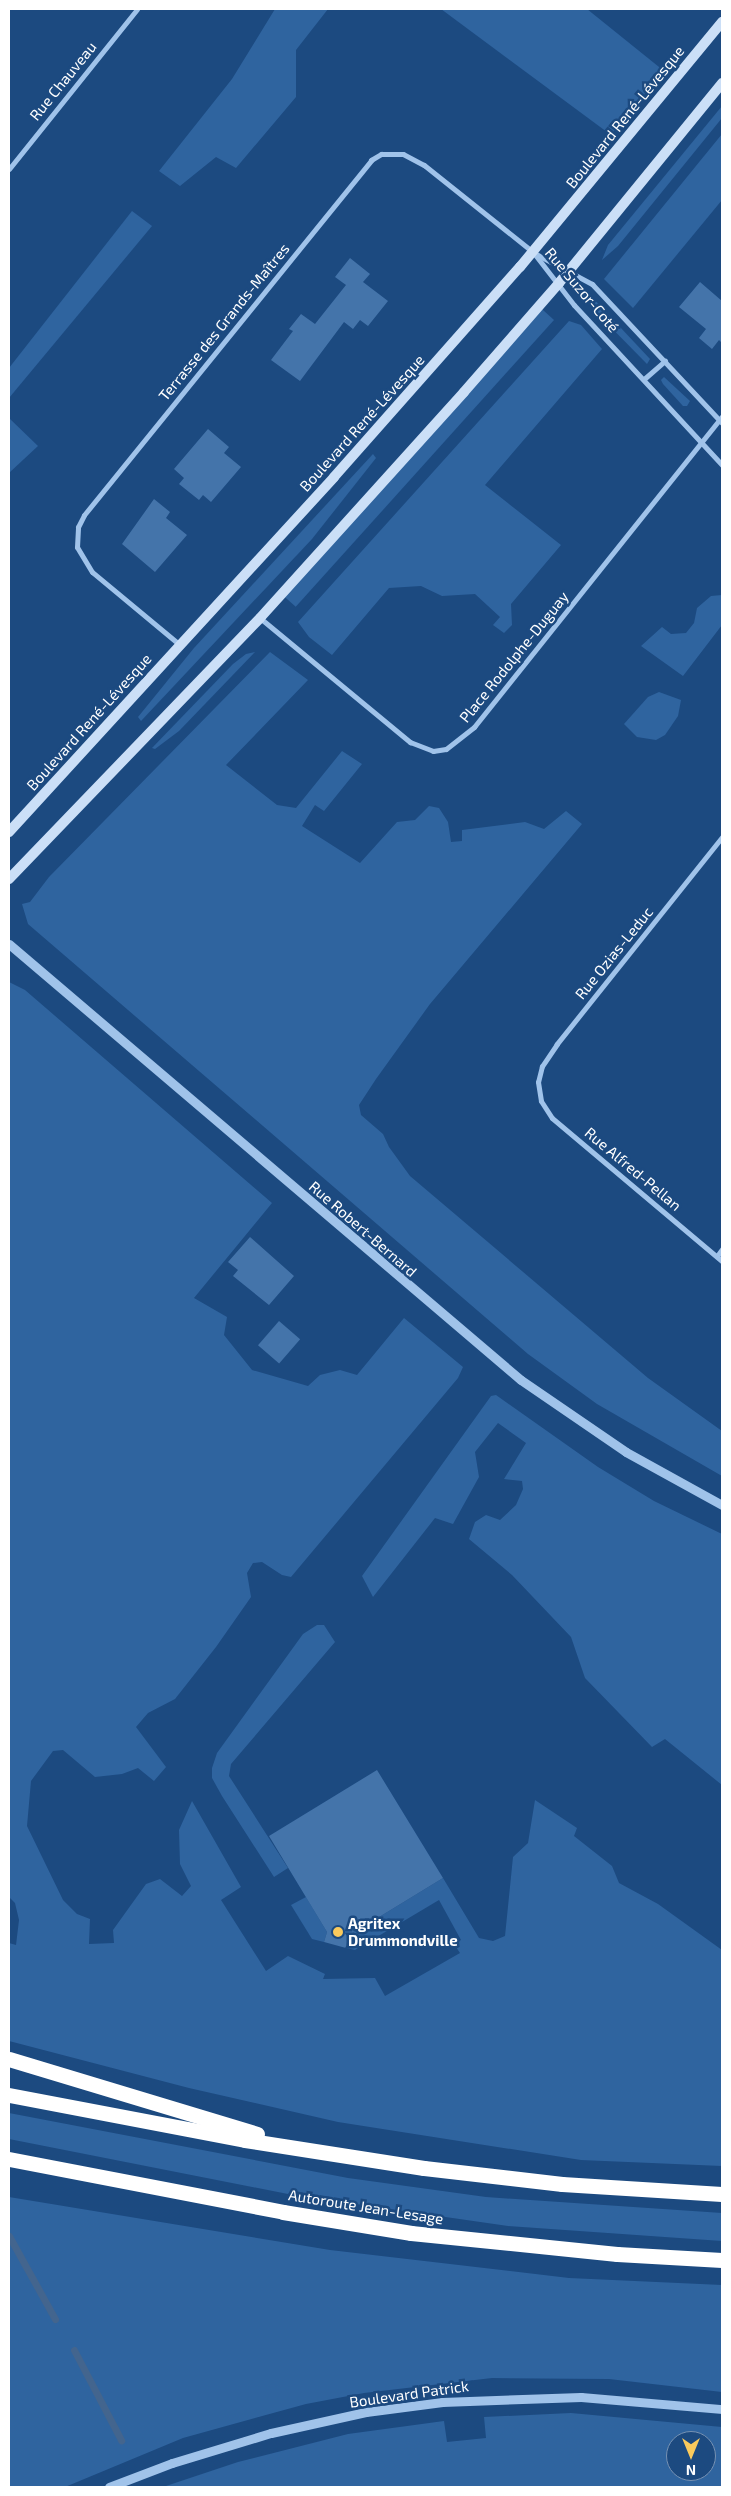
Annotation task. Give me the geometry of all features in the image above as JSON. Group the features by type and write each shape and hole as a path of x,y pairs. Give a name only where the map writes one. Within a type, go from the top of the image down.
{"highway":[{"path":"9,2059 318,2153"},
{"path":"9,2095 318,2153 533,2181 722,2194"},
{"name":"Autoroute Jean-Lesage","path":"9,2158 283,2212 412,2233 610,2254 722,2260"},
{"path":"9,2166 66,2170"}],"main road":[{"name":"Boulevard René-Lévesque","path":"9,832 334,477 533,252 722,22"},
{"path":"9,879 260,618 559,283 722,83"}],"street":[{"name":"Rue Chauveau","path":"9,169 11,161 137,9"},
{"name":"Terrasse des Grands-Maîtres","path":"180,645 92,572 77,547 78,527 84,515 371,160 391,152 413,158 533,252"},
{"name":"Rue Suzor-Coté","path":"533,252 592,284 721,419"},
{"name":"Rue Suzor-Coté","path":"533,252 559,283 574,305 722,465"},
{"path":"644,379 665,361"},
{"name":"Place Rodolphe-Duguay","path":"260,618 410,742 434,751 446,750 474,727 721,419"},
{"name":"Rue Ozias-Leduc","path":"538,1089 539,1074 549,1056 722,838"},
{"name":"Rue Robert-Bernard","path":"9,944 521,1380 618,1447 722,1505"},
{"name":"Rue Alfred-Pellan","path":"538,1089 552,1118 722,1261"},
{"path":"717,1256 722,1249"},
{"name":"Boulevard Patrick","path":"109,2487 180,2460 271,2433 413,2406 479,2399 581,2397 722,2409"}],"shaded area":[{"path":"275,9 328,9 296,50 296,97 236,168 216,157 180,186 159,171 232,79"},
{"path":"441,9 587,9 664,71 611,135"},
{"path":"722,106 722,118 618,246 602,260 608,245"},
{"path":"722,134 722,200 633,308 604,279"},
{"path":"132,211 152,226 9,398 9,368"},
{"path":"591,296 650,359 647,364 588,304"},
{"path":"541,309 554,320 296,607 283,595"},
{"path":"569,321 581,325 602,349 485,485 561,545 511,604 512,625 504,633 493,625 500,617 475,594 442,596 421,586 389,588 332,655 309,637 298,622"},
{"path":"664,377 690,401 687,406 683,406 663,384 661,380"},
{"path":"9,418 38,446 9,473"},
{"path":"373,454 376,458 312,539 141,721 138,717 194,648"},
{"path":"722,595 722,625 683,676 641,646 662,627 671,634 686,633 694,623 697,608 711,596"},
{"path":"255,652 179,731 155,749 152,748 233,664 246,654"},
{"path":"270,652 308,680 226,765 277,805 296,808 342,751 362,764 324,811 315,805 302,826 360,863 397,822 415,820 429,806 439,808 448,822 451,842 462,841 462,830 525,822 544,829 566,811 582,824 430,1004 359,1105 361,1115 383,1134 389,1147 410,1176 648,1378 722,1431 722,1476 597,1404 528,1354 28,924 22,904 30,902 49,877"},
{"path":"659,692 681,700 678,716 665,735 656,740 637,737 624,724 648,697"},
{"path":"9,982 25,990 272,1203 194,1298 227,1317 224,1335 252,1370 308,1386 320,1375 340,1370 357,1375 404,1318 463,1367 458,1378 291,1577 282,1575 262,1562 253,1563 247,1573 251,1597 216,1647 175,1699 148,1713 136,1727 166,1767 154,1781 138,1768 122,1774 95,1777 63,1750 53,1751 31,1781 27,1826 63,1900 77,1914 90,1919 89,1944 114,1943 113,1930 146,1884 160,1879 182,1896 191,1886 180,1864 179,1830 192,1801 241,1887 221,1900 266,1971 288,1956 325,1974 323,1979 375,1978 385,1996 460,1953 454,1944 461,1940 439,1900 355,1950 346,1948 348,1936 443,1878 479,1938 493,1941 505,1936 513,1857 528,1843 535,1800 577,1828 574,1836 612,1866 619,1883 658,1904 722,1950 722,2166 581,2160 338,2122 189,2088 9,2041 9,1943 16,1945 19,1920 15,1903 9,1897"},
{"path":"496,1395 598,1467 654,1501 722,1534 722,1785 665,1739 652,1747 585,1678 571,1637 512,1575 469,1539 475,1522 486,1515 500,1520 516,1505 523,1489 522,1481 504,1479 526,1443 498,1423 475,1452 479,1477 453,1524 435,1518 373,1597 362,1576 491,1396"},
{"path":"317,1625 324,1625 335,1642 231,1764 229,1776 288,1868 274,1877 222,1796 212,1778 212,1768 217,1753 303,1634"},
{"path":"306,1897 327,1932 324,1942 312,1939 291,1905"},
{"path":"9,2113 348,2178 486,2197 722,2213 722,2241 508,2226 293,2195 9,2139"},
{"path":"9,2197 330,2250 569,2278 722,2285 722,2392 609,2379 492,2378 364,2393 306,2404 183,2438 65,2487 9,2487"},
{"path":"571,2413 722,2427 722,2487 163,2487 238,2462 348,2434 444,2421 447,2442 486,2438 484,2417"}],"building":[{"path":"350,258 370,274 363,282 388,301 368,326 360,320 353,329 344,322 300,381 271,360 293,331 289,329 301,314 315,324 346,285 335,277"},
{"path":"700,282 722,301 722,343 719,340 712,349 699,338 706,329 679,307"},
{"path":"208,429 229,447 224,453 241,467 211,502 203,495 199,500 179,484 184,478 174,469"},
{"path":"154,499 170,512 166,518 187,535 155,572 122,544"},
{"path":"250,1237 294,1276 269,1305 233,1276 238,1270 228,1262"},
{"path":"279,1321 300,1339 279,1364 258,1345"},
{"path":"377,1770 443,1878 348,1936 346,1948 324,1942 327,1932 269,1836"}],"waterway":[{"path":"9,2236 55,2319"},
{"path":"74,2350 121,2440"}],"place":[{"name":"Agritex Drummondville","path":"338,1932"}]}
